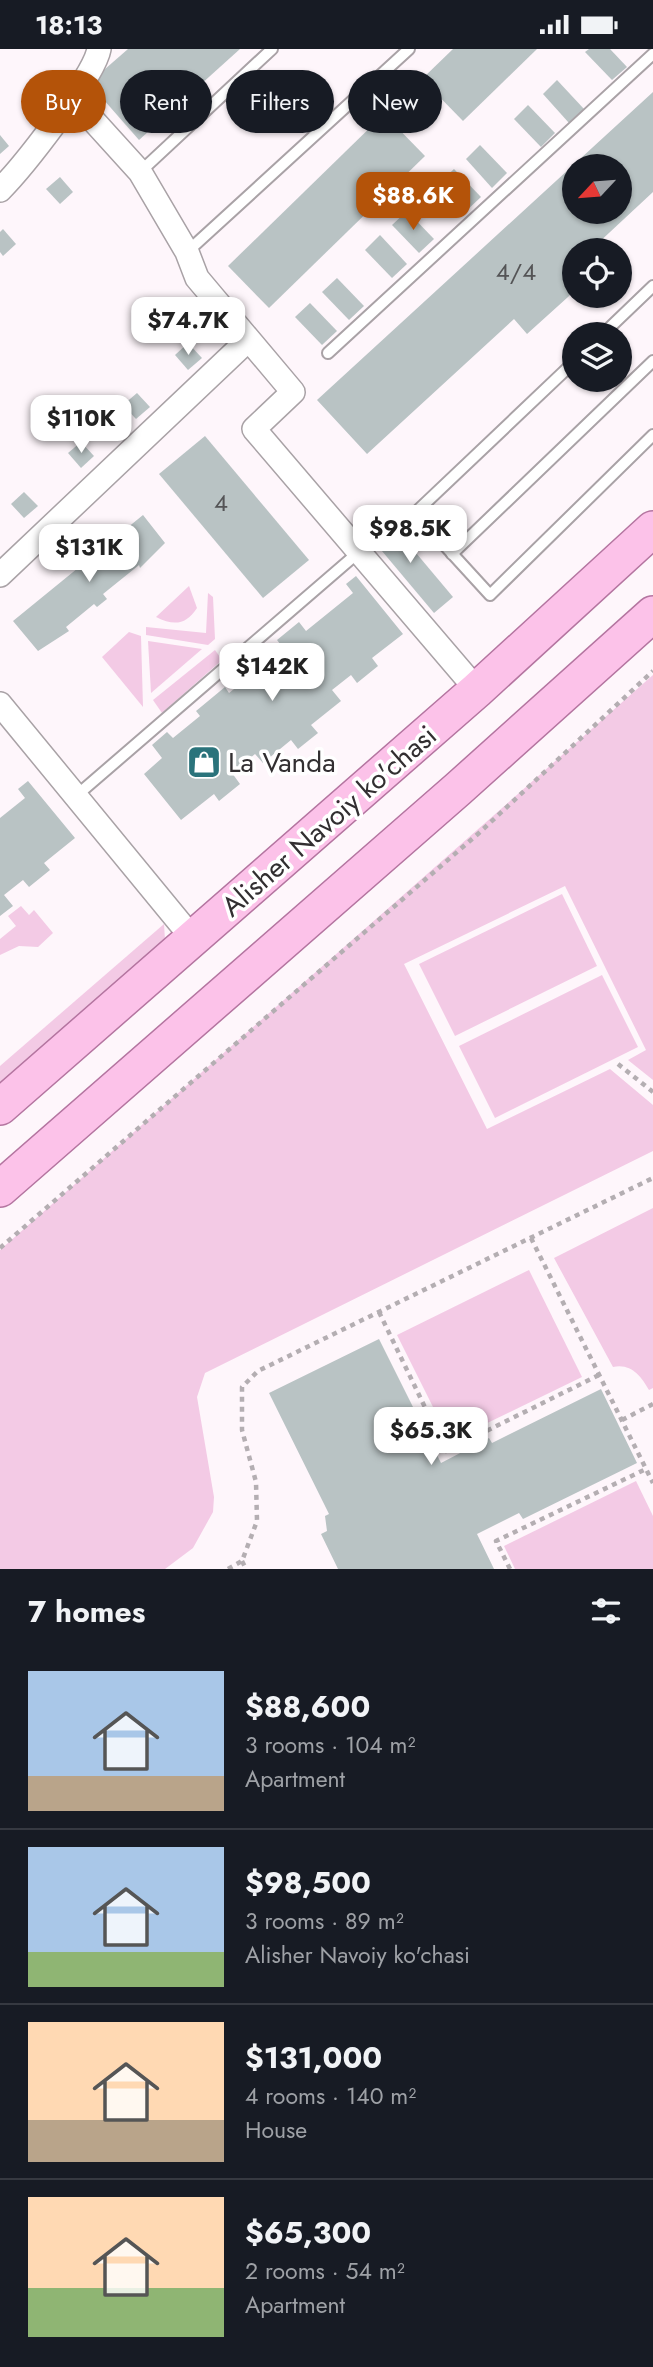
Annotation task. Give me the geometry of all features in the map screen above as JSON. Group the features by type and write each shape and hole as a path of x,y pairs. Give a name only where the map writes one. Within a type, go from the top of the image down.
{"main road":[{"name":"Alisher Navoiy ko'chasi","path":"0,1107 477,690 653,529"},
{"path":"0,1189 458,789 653,614"}],"street":[{"path":"88,70 98,53"},
{"path":"0,190 44,133"},
{"path":"105,133 140,172 187,251 197,278 293,393 254,429 477,690"},
{"path":"0,575 248,340"},
{"path":"0,704 194,940"}],"lane":[{"path":"140,172 272,49"},
{"path":"187,251 409,49"},
{"path":"328,353 653,54"},
{"path":"616,322 653,286"},
{"path":"452,554 653,361"},
{"path":"562,373 415,513 490,595 653,435"},
{"path":"76,796 360,551"}],"path":[{"path":"0,1248 480,834 653,671"},
{"path":"618,1065 653,1092"},
{"path":"228,1569 242,1561 257,1521 256,1482 242,1430 242,1387 258,1371 653,1178"},
{"path":"531,1238 653,1483"},
{"path":"380,1312 446,1451 599,1375"},
{"path":"622,1420 653,1404"},
{"path":"510,1569 496,1541 646,1469"},
{"path":"242,1561 246,1569"}],"shaded area":[{"path":"189,586 197,608 193,614 184,621 174,623 156,617"},
{"path":"208,593 213,597 215,639 208,645 146,635 146,627 206,633"},
{"path":"129,632 141,636 143,707 102,657"},
{"path":"148,641 202,649 151,693"},
{"path":"215,650 222,660 162,713 153,700"},
{"path":"653,675 653,1080 628,1060 646,1050 565,886 404,964 487,1129 610,1069 653,1105 653,1151 205,1373 197,1397 214,1497 213,1512 193,1548 165,1569 0,1569 0,1250"},
{"path":"562,894 597,966 455,1036 419,964"},
{"path":"21,906 29,915 34,910 53,933 38,947 19,946 0,955 0,939 16,926 8,916"},
{"path":"164,924 165,940 0,1084 0,1066"},
{"path":"602,975 638,1047 495,1118 459,1046"},
{"path":"653,1208 653,1388 649,1390 630,1369 613,1367 554,1258"},
{"path":"529,1270 582,1377 450,1441 397,1335"},
{"path":"636,1481 653,1516 653,1569 515,1569 504,1546"}],"building":[{"path":"128,49 240,49 212,74 212,70 120,70 120,118 106,102 104,70"},
{"path":"453,49 537,49 463,121 442,99 442,70 431,70"},
{"path":"589,49 610,49 627,67 612,80 585,52"},
{"path":"557,80 584,109 569,123 543,94"},
{"path":"653,92 653,192 632,212 632,154 585,154"},
{"path":"528,105 555,133 541,147 514,119"},
{"path":"133,133 147,133 139,140"},
{"path":"364,133 403,133 425,156 269,308 228,266"},
{"path":"0,135 9,146 0,154"},
{"path":"480,145 507,173 492,188 466,159"},
{"path":"454,169 481,197 466,211 439,183"},
{"path":"562,175 562,224 619,224 604,238 562,238 562,302 527,334 514,319 367,454 317,400"},
{"path":"60,177 73,192 60,204 46,189"},
{"path":"407,211 434,239 419,253 392,225"},
{"path":"3,229 16,244 3,256 0,252 0,232"},
{"path":"380,235 407,264 392,278 365,250"},
{"path":"337,278 364,306 349,320 322,292"},
{"path":"310,303 337,331 322,345 295,317"},
{"path":"188,343 202,358 188,370 175,355"},
{"path":"137,393 150,407 136,419 123,405"},
{"path":"205,436 309,560 263,598 159,474"},
{"path":"81,442 94,456 81,468 68,453"},
{"path":"24,492 38,506 24,518 11,504"},
{"path":"143,515 165,543 140,568 139,565 103,594 107,599 97,607 94,604 66,627 69,631 38,651 13,621"},
{"path":"385,516 453,597 434,613 366,532"},
{"path":"356,576 403,634 372,658 378,666 357,683 351,675 332,690 341,701 311,725 318,733 298,749 291,740 263,763 255,754 232,773 240,784 219,801 214,794 181,820 144,774 162,758 152,745 167,732 173,738 200,716 196,711 225,687 229,693 284,649 277,640 299,622 306,631 353,593 346,584"},
{"path":"28,781 75,838 44,863 50,870 29,887 23,880 4,895 13,906 0,916 0,818 25,798 18,789"},
{"path":"379,1339 441,1463 489,1438 492,1443 601,1389 637,1463 523,1519 519,1513 477,1534 494,1569 338,1569 321,1534 327,1531 325,1516 329,1514 269,1393"}],"place":[{"name":"La Vanda","path":"204,762"}]}
